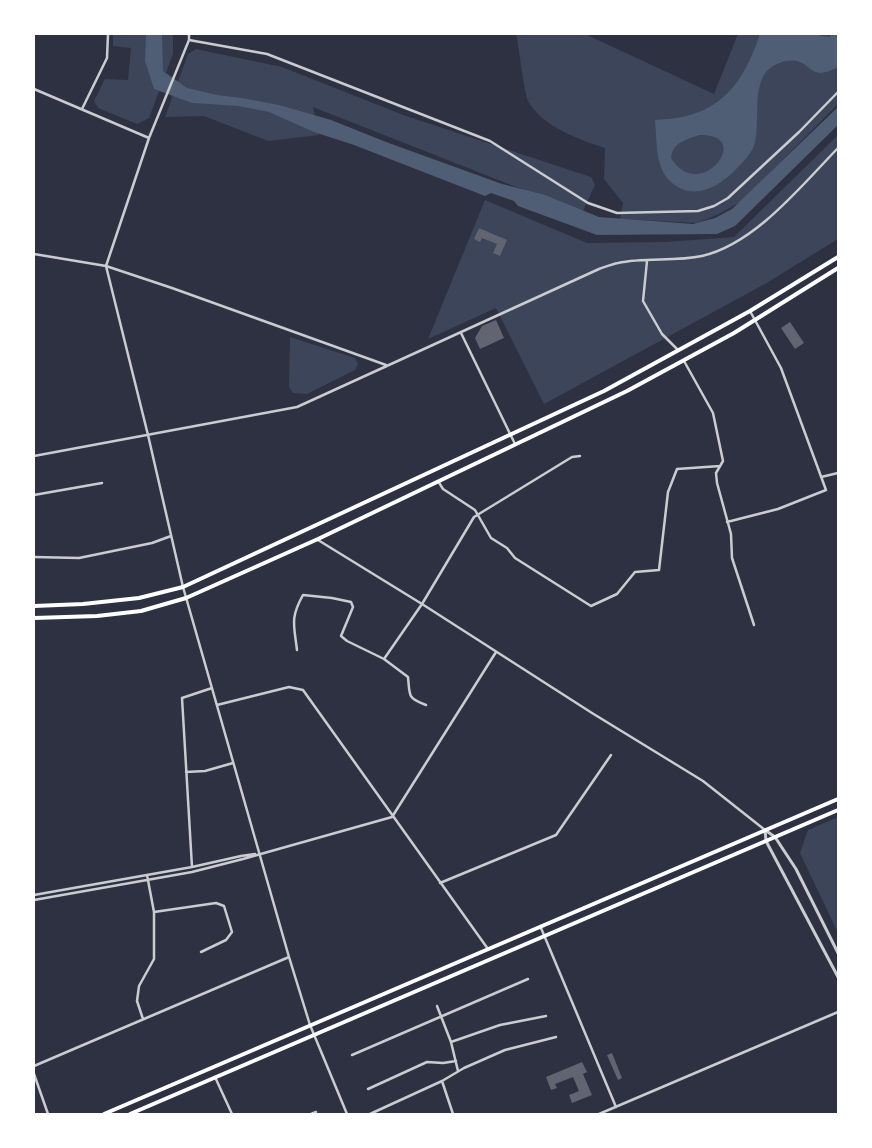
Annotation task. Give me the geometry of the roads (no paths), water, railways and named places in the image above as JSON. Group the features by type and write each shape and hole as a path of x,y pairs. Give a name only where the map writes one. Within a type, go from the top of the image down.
{"main road":[{"path":"34,606 83,604 139,598 183,587 604,391 750,312 838,258"},
{"path":"34,618 97,616 141,611 186,598 318,539 516,446 627,391 684,361 838,268"},
{"path":"104,1114 838,799"},
{"path":"130,1114 838,810"}],"street":[{"path":"82,109 106,58 108,34"},
{"path":"189,34 189,40 149,138 106,266 186,598 310,1025 347,1114"},
{"path":"189,40 267,54 490,141 588,203 617,213 698,211 714,206 735,191 794,137 838,92"},
{"path":"34,89 149,138"},
{"path":"34,456 298,407 599,268 619,263 702,256 723,249 746,237 771,216 838,148"},
{"path":"34,254 106,266 386,365"},
{"path":"647,261 642,302 662,334 679,352"},
{"path":"728,522 778,509 826,490 781,368 750,312"},
{"path":"461,333 516,446"},
{"path":"684,361 713,413 723,461 716,473 717,483 731,534 732,558 754,625"},
{"path":"384,659 422,604 474,517 572,457 580,456"},
{"path":"438,481 443,490 475,510 491,538 507,548 515,558 591,606 618,594 634,572 659,570 668,492 677,469 720,466"},
{"path":"821,477 838,473"},
{"path":"34,495 102,483"},
{"path":"34,557 79,558 152,543 171,536"},
{"path":"318,539 703,781 775,837 796,869 838,953"},
{"path":"296,650 293,617 303,595 351,602 354,607 341,636 347,641 384,659 408,677 408,693 413,700 426,705"},
{"path":"34,900 192,872 392,817 496,652"},
{"path":"217,705 289,687 303,690 488,949"},
{"path":"192,867 182,698 212,688"},
{"path":"440,882 556,835 611,754"},
{"path":"186,772 205,771 234,762"},
{"path":"765,830 766,841 838,976"},
{"path":"34,894 259,854"},
{"path":"143,1019 137,1001 139,986 154,959 154,912 147,875"},
{"path":"154,912 216,903 224,906 232,932 226,940 202,952"},
{"path":"541,928 616,1107"},
{"path":"34,1066 289,957"},
{"path":"352,1055 528,979"},
{"path":"437,1006 451,1042 458,1072"},
{"path":"599,1114 838,1012"},
{"path":"451,1042 500,1025 546,1016"},
{"path":"370,1114 505,1050 556,1037"},
{"path":"368,1089 427,1062 443,1063 456,1061"},
{"path":"34,1074 48,1114"},
{"path":"216,1077 232,1114"},
{"path":"442,1081 453,1114"},
{"path":"311,1114 316,1112"}]}
